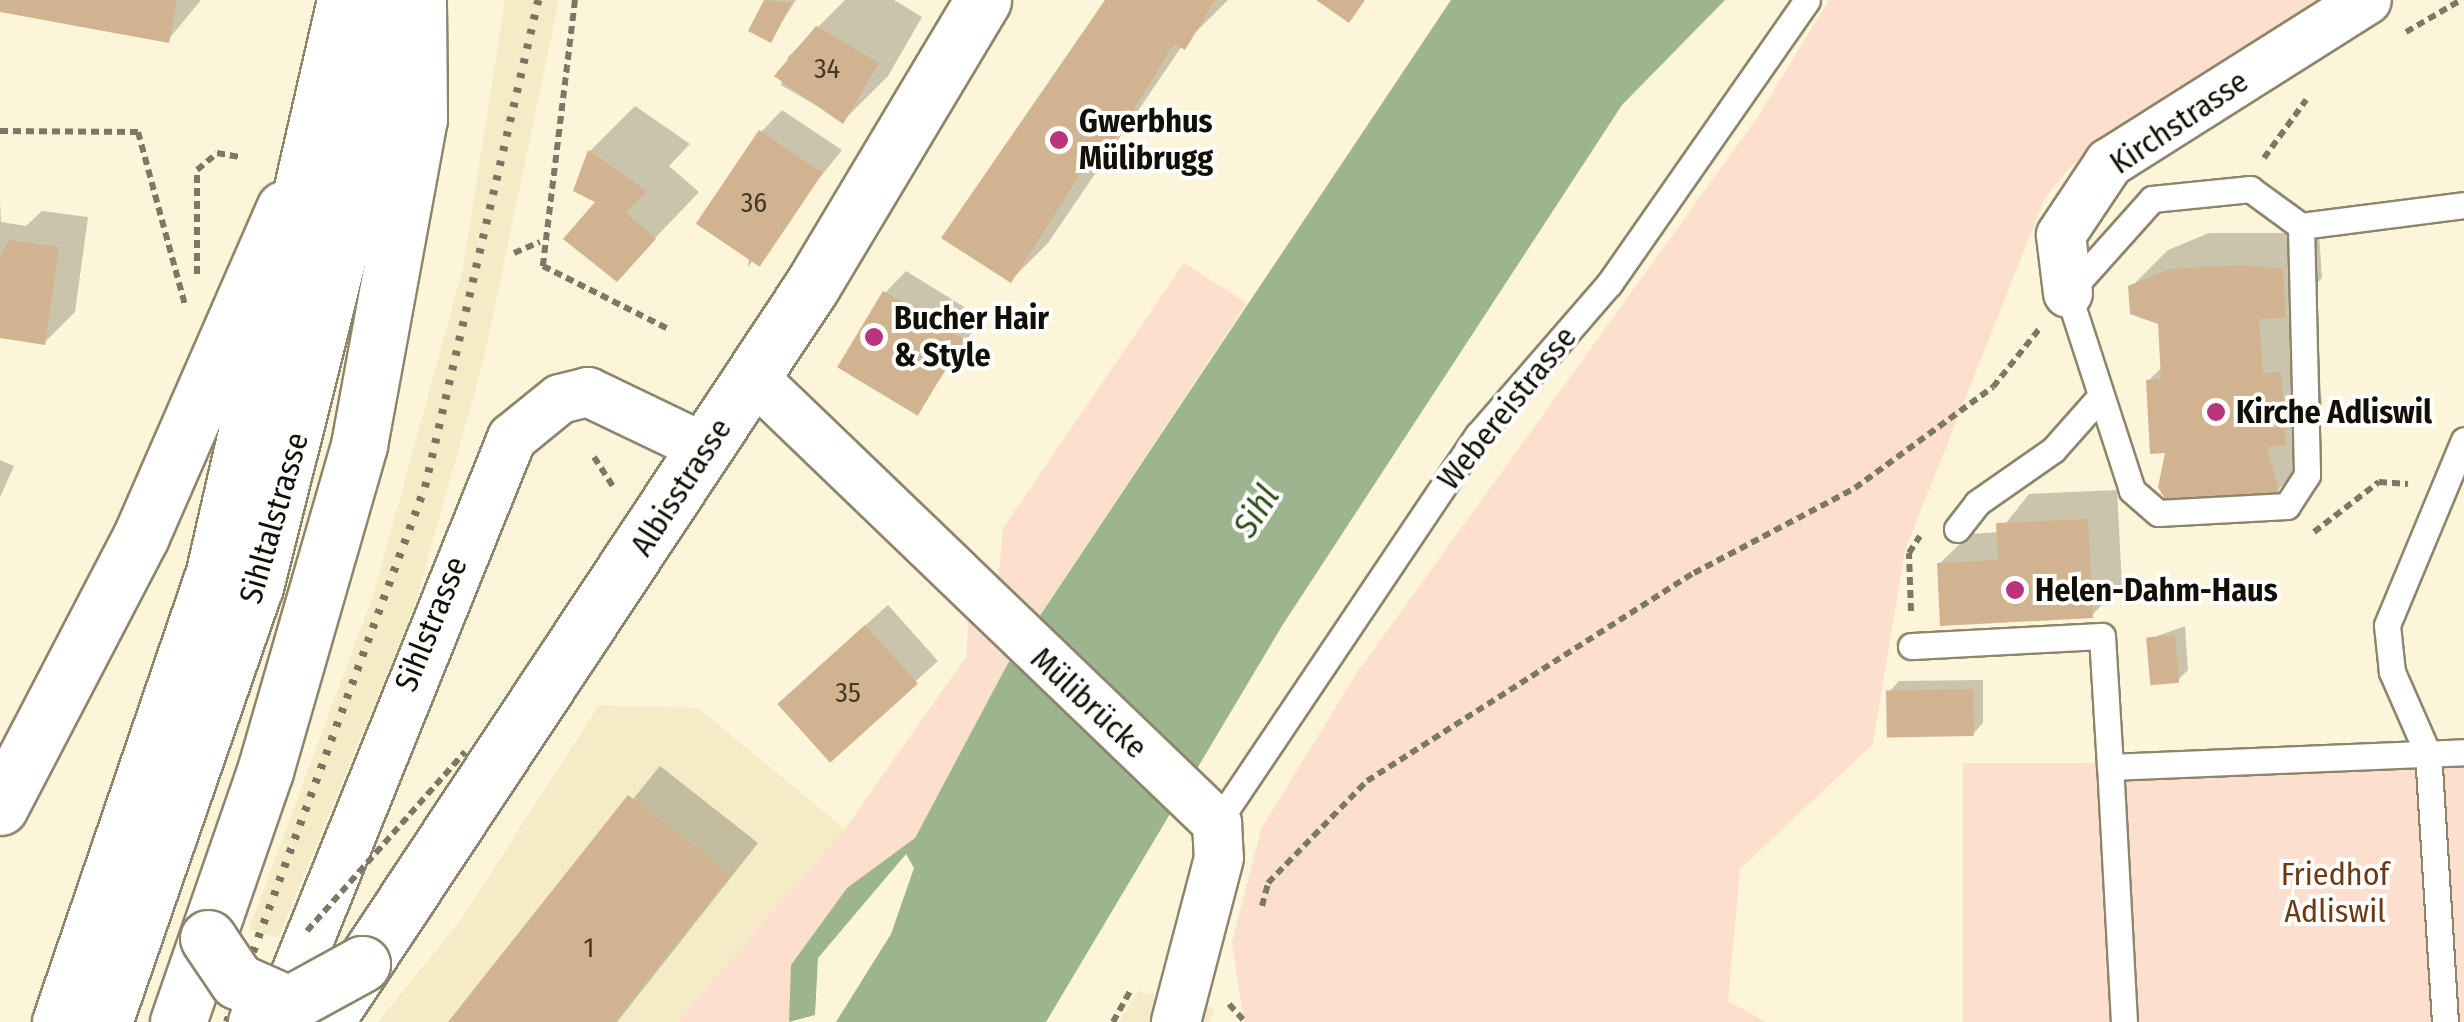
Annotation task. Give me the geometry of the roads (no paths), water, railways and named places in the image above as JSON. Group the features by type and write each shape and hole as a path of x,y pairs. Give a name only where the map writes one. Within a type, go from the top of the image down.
{"main road":[{"name":"Sihltalstrasse","path":"60,1022 214,572 323,119 346,0"},
{"name":"Sihltalstrasse","path":"104,1022 255,587 370,132 393,0"},
{"path":"178,1022 208,938 360,445 419,119 418,0"},
{"name":"Albisstrasse","path":"285,1017 362,964 558,677 707,449 983,0"},
{"path":"0,807 134,552 323,119"},
{"path":"208,938 237,980 285,1017"}],"street":[{"name":"Kirchstrasse","path":"2068,293 2061,235 2109,163 2367,0"},
{"name":"Mülibrücke","path":"754,376 924,532 982,604 1207,813"},
{"name":"Sihlstrasse","path":"285,1017 512,438 560,399 588,392 707,449"},
{"path":"1176,1022 1219,858 1207,813"}],"lane":[{"name":"Webereistrasse","path":"1207,813 1478,435 1609,284 1807,0"},
{"path":"2300,226 2307,476 2287,506 2158,513 2132,490 2068,293 2152,199 2250,189 2300,226 2464,205"},
{"path":"1957,529 1977,503 2053,450 2102,396"},
{"path":"2445,1022 2428,754 2392,672 2387,624 2464,440"},
{"path":"1912,646 2102,636 2124,1022"},
{"path":"2110,767 2464,752"}],"water":[{"name":"Sihl","path":"1451,0 1725,0 1622,105 1282,626 1046,1022 836,1022 891,934 914,868 906,854 818,958 815,1015 789,1022 791,965 847,888 915,838 1007,665"}],"railway":[{"path":"227,1022 425,487 538,0"}],"place":[{"name":"Gwerbhus Mülibrugg","path":"1059,140"},
{"name":"Bucher Hair & Style","path":"874,337"},
{"name":"Kirche Adliswil","path":"2216,412"},
{"name":"Helen-Dahm-Haus","path":"2015,590"}],"park label":[{"name":"Friedhof Adliswil","path":"2335,894"}]}
